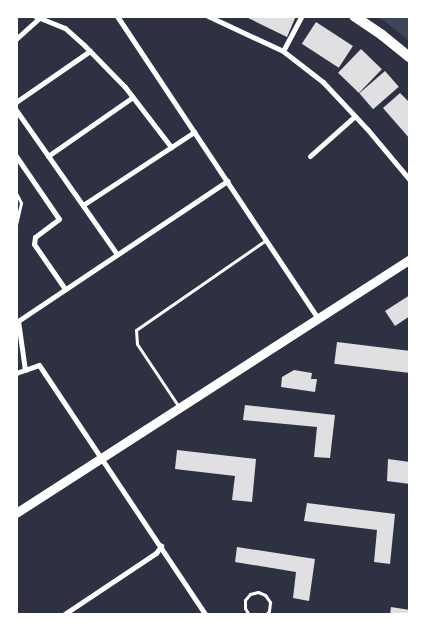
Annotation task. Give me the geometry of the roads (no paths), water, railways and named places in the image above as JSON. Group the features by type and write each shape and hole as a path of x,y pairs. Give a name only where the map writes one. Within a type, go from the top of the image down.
{"main road":[{"path":"354,16 382,35 410,58"},
{"path":"16,513 410,259"}],"street":[{"path":"117,16 318,318"},
{"path":"208,16 224,22 283,52 323,82 410,180"},
{"path":"224,22 227,16"},
{"path":"283,52 302,16"},
{"path":"16,39 37,17 65,28 90,51 133,97 171,147"},
{"path":"16,102 90,51"},
{"path":"48,156 133,97"},
{"path":"16,110 117,254"},
{"path":"310,156 355,116"},
{"path":"83,205 194,132"},
{"path":"16,156 59,219 36,237 34,244 65,288"},
{"path":"25,370 18,321 227,181"},
{"path":"16,373 39,365 206,615"},
{"path":"63,615 156,553 161,546"}],"lane":[{"path":"16,193 21,203 16,225"},
{"path":"179,408 137,344 136,330 266,240"},
{"path":"241,615 248,613 244,604 247,597 258,592 266,595 270,602 266,615"}]}
